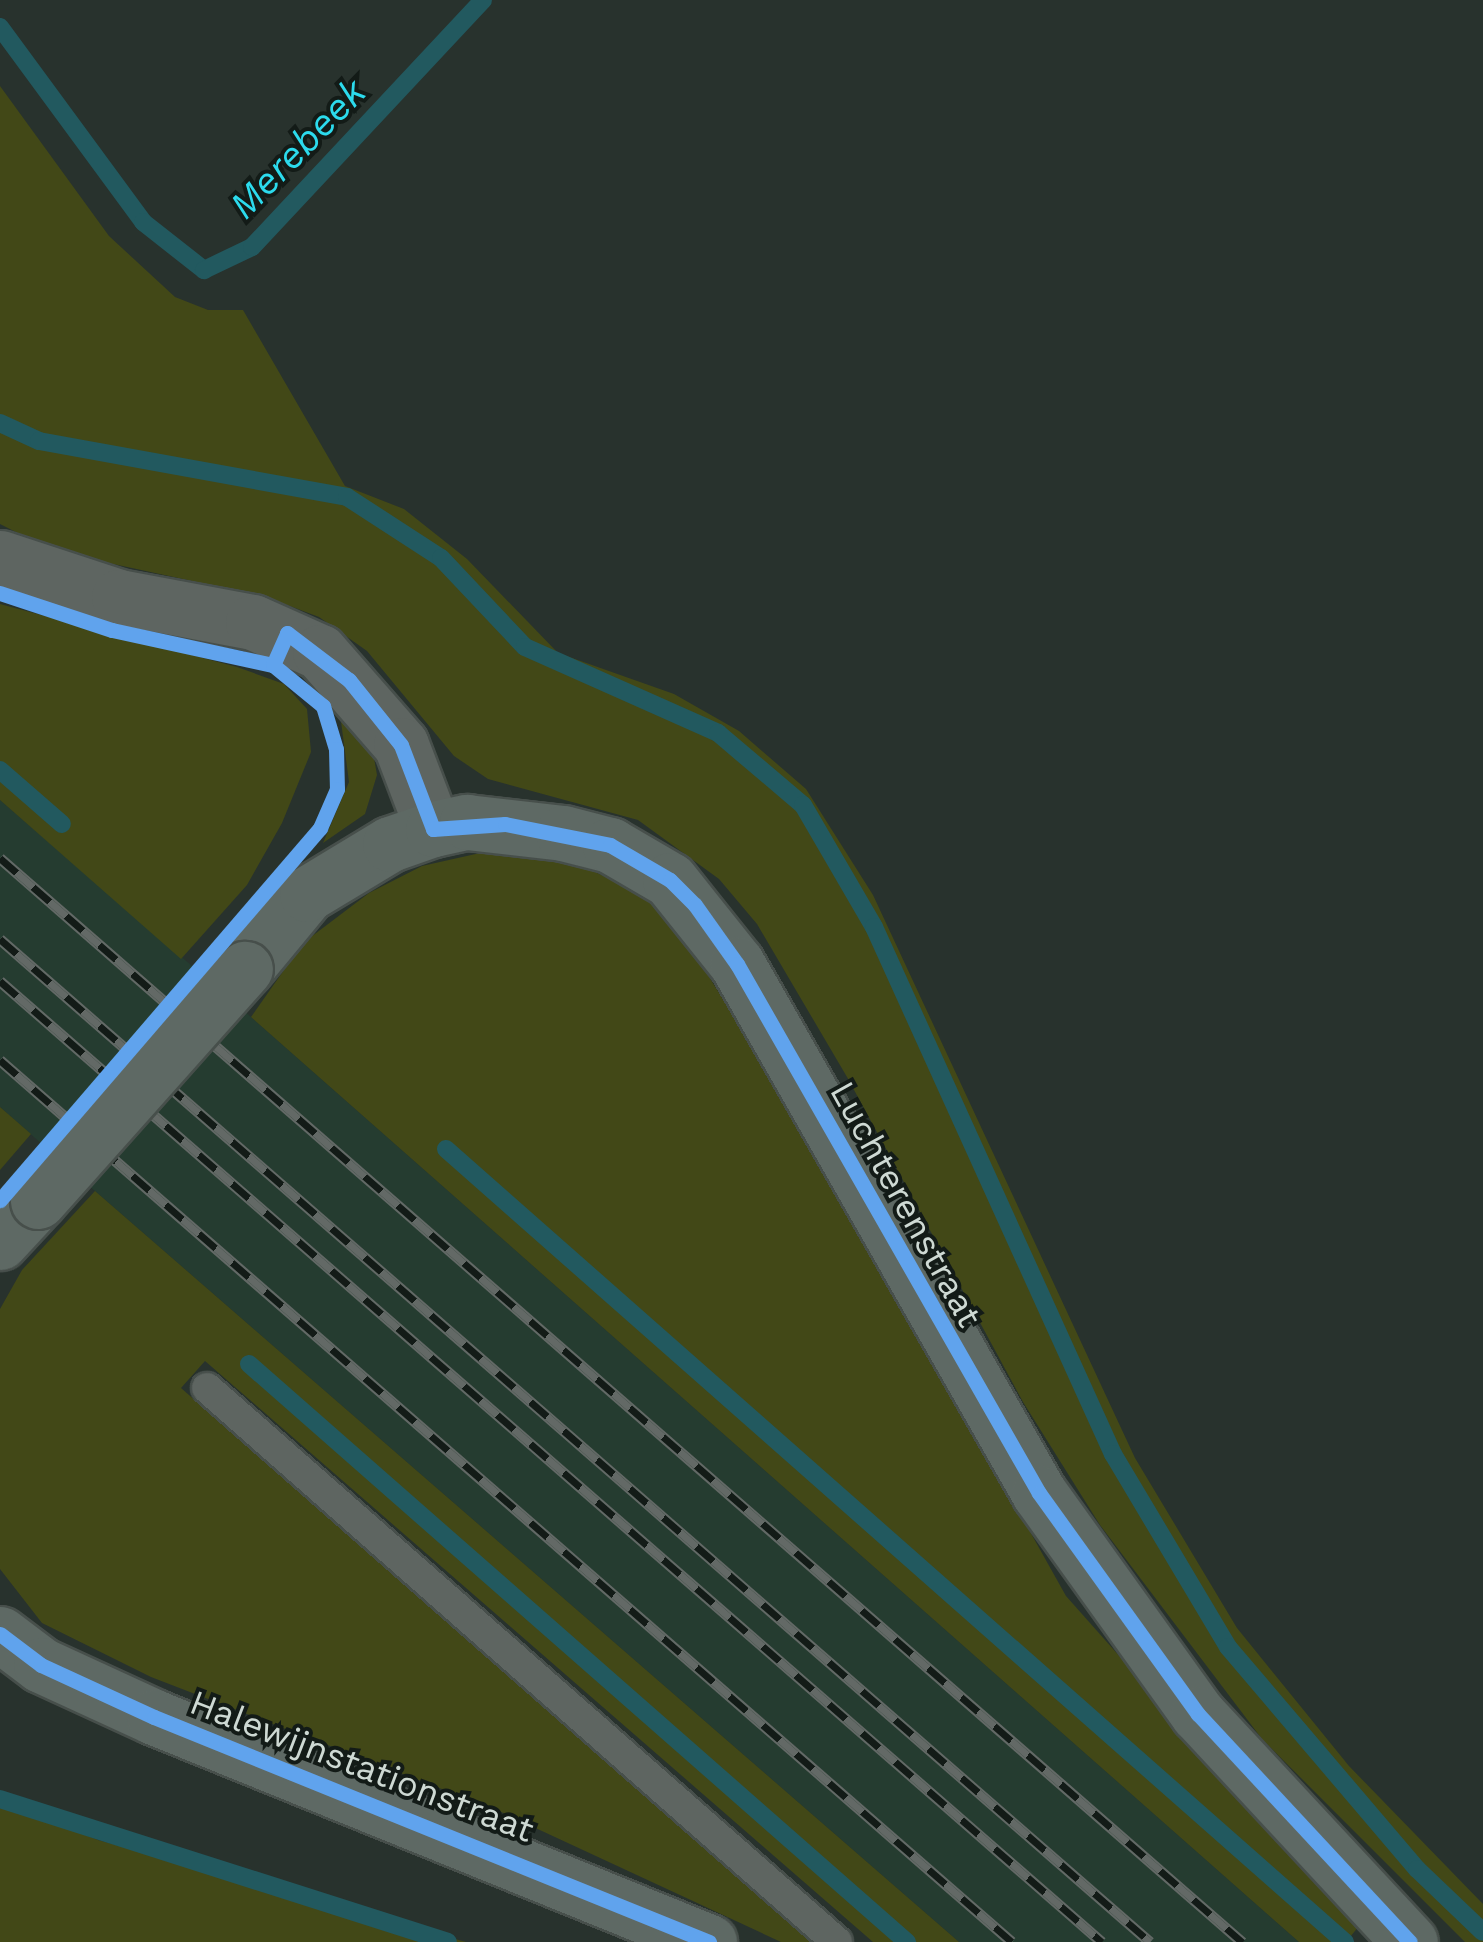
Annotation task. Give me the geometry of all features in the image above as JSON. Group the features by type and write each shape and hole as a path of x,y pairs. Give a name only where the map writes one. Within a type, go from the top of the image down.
{"street":[{"path":"0,558 119,597 253,622 320,652 401,745 433,829"},
{"name":"Luchterenstraat","path":"0,1242 245,969 307,894 390,844 433,829 505,824 610,846 670,880 695,905 737,964 1039,1493 1198,1714 1410,1942"},
{"name":"Halewijnstationstraat","path":"0,1634 41,1666 139,1711 709,1942"}],"lane":[{"path":"207,1388 836,1942"}],"shaded area":[{"path":"0,800 1299,1942 959,1942 95,1191 0,1107"}],"green space":[{"path":"0,86 109,236 175,297 208,310 243,310 345,486 404,509 467,559 558,653 674,694 739,731 806,789 873,895 1135,1458 1237,1628 1349,1766 1483,1904 1483,1942 1465,1942 1262,1739 1100,1525 1023,1402 847,1077 757,924 719,879 638,820 488,779 454,756 367,651 319,617 266,597 53,551 0,524"},
{"path":"0,604 237,667 284,684 307,709 311,752 282,823 247,885 181,959 0,800"},
{"path":"340,714 370,735 377,775 365,814 323,843 349,782"},
{"path":"498,849 578,864 648,897 695,954 822,1160 1066,1596 1359,1926 1346,1942 1299,1942 251,1017 303,943 369,893 422,866"},
{"path":"0,1107 31,1134 0,1170"},
{"path":"95,1191 959,1942 873,1942 205,1361 181,1388 814,1942 781,1942 499,1811 151,1677 42,1623 0,1569 0,1309 22,1270"},
{"path":"0,1801 98,1840 466,1942 0,1942"}],"waterway":[{"name":"Merebeek","path":"0,27 143,222 204,270 252,247 483,0"},
{"path":"0,423 39,441 347,497 441,558 525,647 718,733 803,805 874,927 1113,1454 1228,1647 1417,1869 1483,1932"},
{"path":"0,770 62,824"},
{"path":"446,1149 1345,1942"},
{"path":"249,1364 907,1942"},
{"path":"0,1799 448,1942"}],"railway":[{"path":"0,858 1242,1942"},
{"path":"0,939 1150,1942"},
{"path":"0,981 1102,1942"},
{"path":"0,1060 1012,1942"}],"cycle path":[{"path":"0,593 112,630 273,665 323,706 336,749 337,789 320,828 0,1200"},
{"path":"273,665 287,633 349,680 401,745 433,829 505,824 610,845 670,880 695,905 737,964 1039,1493 1198,1714 1410,1942"},
{"path":"0,1634 41,1665 154,1717 709,1942"}]}
